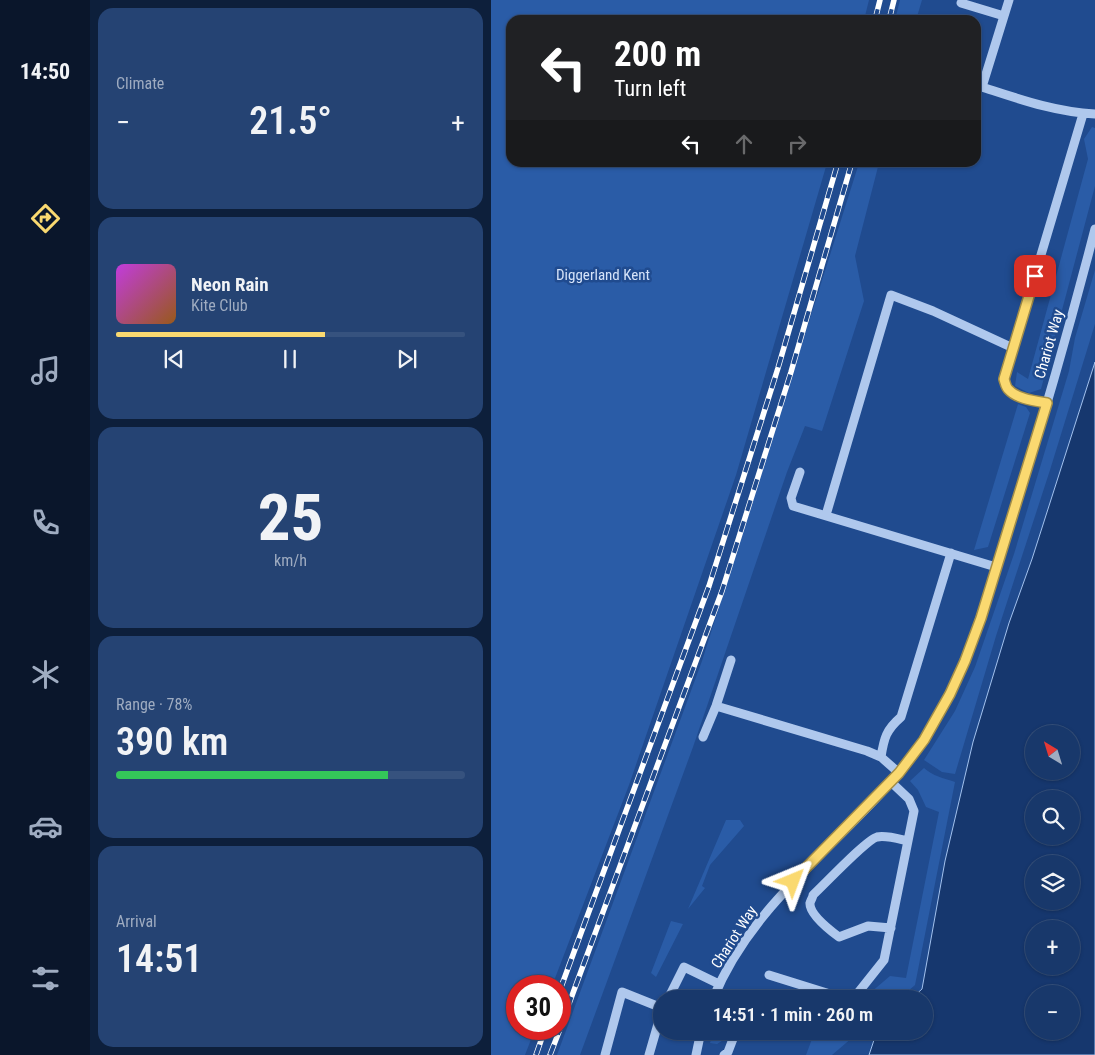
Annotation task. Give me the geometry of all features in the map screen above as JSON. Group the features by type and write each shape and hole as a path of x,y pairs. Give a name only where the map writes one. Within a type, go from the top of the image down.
{"street":[{"path":"1009,0 982,87 1037,105 1083,114 1095,114"},
{"path":"961,3 1004,16"},
{"path":"1047,403 1032,401 1008,390 1004,379 1083,114"},
{"name":"Chariot Way","path":"718,990 719,984 740,947 766,912 793,881 899,773 924,740 950,694 981,618 1047,403 1095,228"},
{"path":"826,515 891,294 1013,348"},
{"path":"800,472 791,498 793,506 996,567"},
{"path":"881,757 884,740 890,726 901,718 951,553"},
{"path":"703,737 716,706 731,660"},
{"path":"716,706 867,751 881,757 899,773"},
{"path":"860,990 884,960 914,811 909,799 891,782"},
{"path":"891,928 868,926 839,937 829,930 811,910 810,902 813,895 876,837 908,841"},
{"path":"672,990 684,967 719,984"},
{"path":"769,975 817,990"},
{"path":"605,1055 622,992 653,1005"},
{"path":"649,1055 653,1040"},
{"path":"696,1055 699,1040"},
{"path":"724,1055 728,1052 733,1040"}],"green space":[{"name":"Diggerland Kent","path":"491,0 869,0 865,15 506,15 506,167 826,167 736,475 629,785 556,975 506,975 506,1040 531,1040 525,1055 491,1055"},
{"path":"900,0 922,0 918,15 896,15"},
{"path":"1092,127 1095,128 1095,186 1041,389 1029,393 1015,386 1017,372 1028,379 1088,159 1084,139"},
{"path":"858,167 878,167 855,256 864,301 822,431 805,426 787,472 693,747 580,1055 557,1055 563,1040 571,1040 571,1017 702,661"},
{"path":"1095,270 1095,324 996,636 955,774 942,772 924,760 955,711 975,667 1014,554 1069,371 1075,338"},
{"path":"1018,404 1026,407 1030,413 988,547 974,550"},
{"path":"924,768 935,775 955,782 915,985 909,990 874,990 890,976 906,978 939,812 926,807 918,790 910,781"},
{"path":"726,820 740,820 744,826 710,865 702,886 705,888 688,909"},
{"path":"671,921 683,924 656,977 651,973"},
{"path":"711,1040 723,1040 717,1044 710,1043"},
{"path":"812,1040 850,1040 832,1055 806,1055"}],"shaded area":[{"path":"1095,362 1095,1055 869,1055 874,1040 933,1040 933,990 921,990 945,861 973,742 1009,623 1032,559"}],"railway":[{"path":"876,15 880,0"},
{"path":"890,15 894,0"},
{"path":"566,975 709,586 778,368 837,167"},
{"path":"571,998 722,591 791,372 851,167"},
{"path":"536,1055 541,1040"},
{"path":"550,1055 556,1040"}],"route":[{"path":"793,881 854,821 899,773 924,740 950,694 965,661 981,618 1047,403 1032,401 1015,394 1008,390 1004,379 1035,276"}]}
